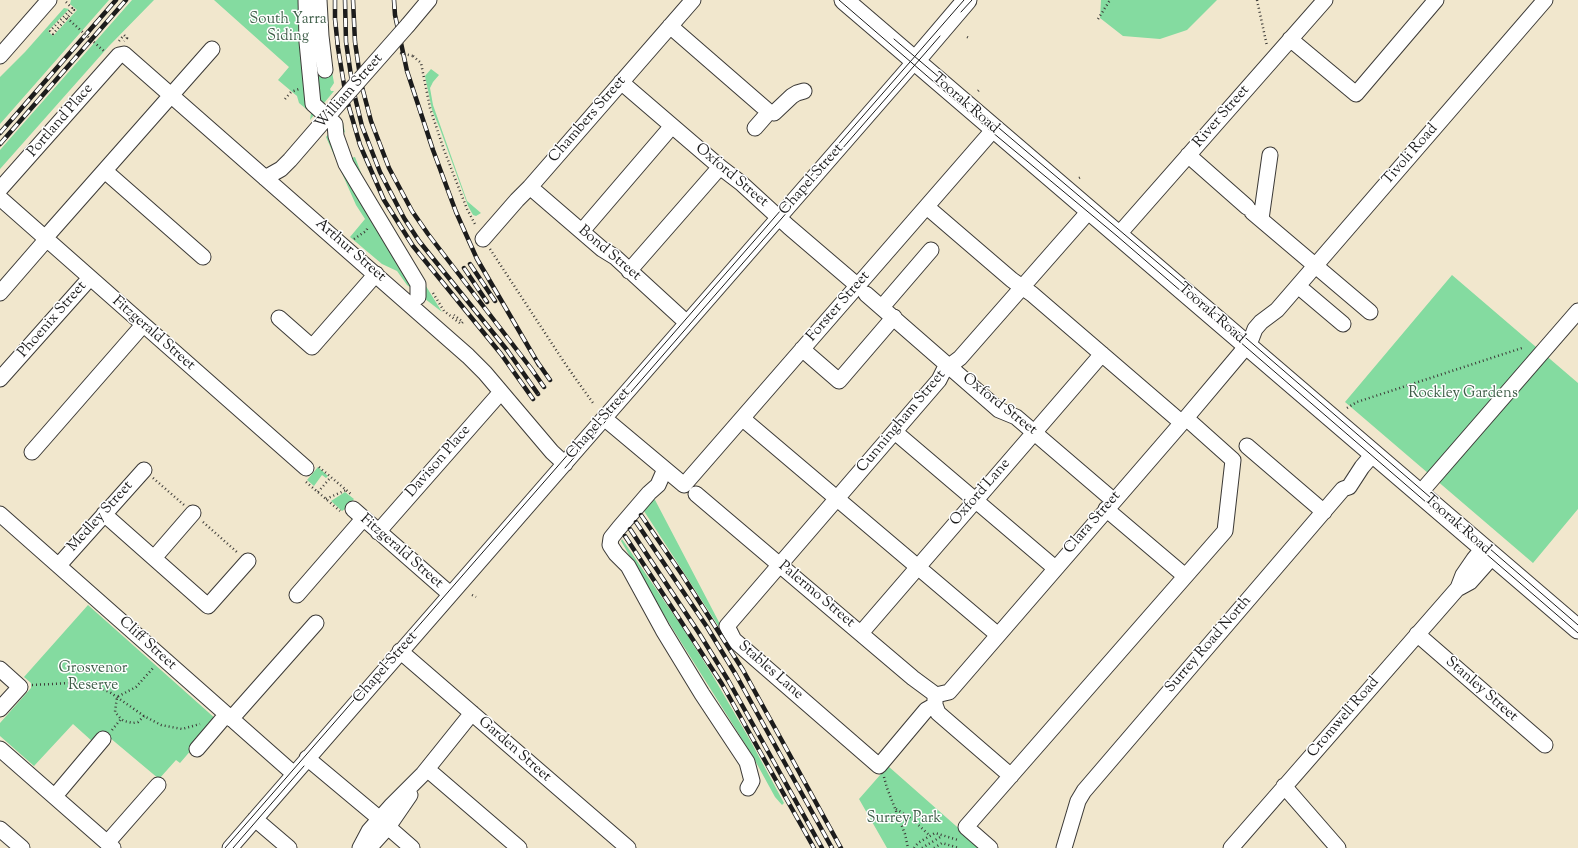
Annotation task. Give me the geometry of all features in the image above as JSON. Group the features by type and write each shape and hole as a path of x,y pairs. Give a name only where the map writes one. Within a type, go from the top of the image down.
{"main road":[{"name":"Toorak Road","path":"844,0 1248,344 1578,629"},
{"name":"Chapel Street","path":"915,61 967,0"}],"street":[{"path":"0,56 50,0"},
{"path":"306,0 313,104 335,124 336,136 346,164 418,284 418,297"},
{"path":"320,0 320,36 325,70"},
{"name":"William Street","path":"265,178 280,169 290,160 430,0"},
{"name":"Chambers Street","path":"483,239 693,0"},
{"name":"River Street","path":"1119,234 1325,0"},
{"path":"1290,40 1356,94 1436,0"},
{"name":"Tivoli Road","path":"1248,344 1262,335 1277,310 1545,0"},
{"path":"670,26 769,112 774,113 792,96 804,92"},
{"name":"Arthur Street","path":"120,47 130,58 265,178 468,356 564,464"},
{"name":"Portland Place","path":"0,189 112,63 120,47"},
{"path":"0,293 171,94 212,49"},
{"name":"Chapel Street","path":"230,848 915,61"},
{"name":"Oxford Street","path":"621,82 720,167 741,183 999,410 1016,417 1034,432 1185,576"},
{"path":"755,128 769,112"},
{"path":"582,231 672,126"},
{"name":"Forster Street","path":"665,469 684,485 743,419 802,349 862,290 927,207 994,129"},
{"path":"1253,212 1270,155"},
{"path":"1188,156 1370,312"},
{"path":"629,271 720,167"},
{"path":"105,171 203,258"},
{"name":"Bond Street","path":"530,187 629,271 687,323"},
{"name":"Fitzgerald Street","path":"0,198 309,471"},
{"path":"927,207 1102,354 1233,460 1225,531 966,827 990,848"},
{"name":"Cunningham Street","path":"780,565 939,380 944,370 960,358 1090,210"},
{"path":"882,307 931,250"},
{"path":"279,318 312,347 376,274"},
{"name":"Phoenix Street","path":"0,380 90,278"},
{"path":"1298,286 1343,324"},
{"path":"1420,493 1578,311"},
{"path":"802,349 839,381 894,317"},
{"path":"32,452 143,325"},
{"name":"Clara Street","path":"879,766 935,700 948,692 998,635 1248,344"},
{"name":"Oxford Lane","path":"861,633 1102,354"},
{"name":"Davison Place","path":"378,532 501,392"},
{"path":"604,418 665,469 658,486 649,493 612,536 610,546 628,566 667,636 746,762 752,781 748,788"},
{"path":"743,419 917,568 998,635"},
{"path":"894,432 1055,568"},
{"path":"1247,446 1324,512"},
{"path":"642,450 652,476 649,493"},
{"name":"Surrey Road North","path":"1064,848 1078,801 1084,791 1343,489 1349,487 1362,467 1374,453"},
{"name":"Medley Street","path":"59,565 144,470"},
{"name":"Palermo Street","path":"696,494 912,678 920,682 935,700 936,710 1011,776"},
{"path":"297,596 354,510"},
{"name":"Fitzgerald Street","path":"354,510 450,594"},
{"path":"154,558 193,513"},
{"name":"Cliff Street","path":"0,514 294,774"},
{"path":"104,514 208,606 248,561"},
{"name":"Cromwell Road","path":"1231,848 1458,588 1463,575 1474,559 1489,552"},
{"name":"Stables Lane","path":"780,565 727,626 734,640 879,766"},
{"path":"197,749 316,623"},
{"name":"Stanley Street","path":"1417,634 1545,745"},
{"name":"Garden Street","path":"400,651 628,848"},
{"path":"0,669 20,687 0,709"},
{"path":"369,848 384,823 392,805 425,771 472,714"},
{"path":"55,796 104,739"},
{"path":"0,749 110,846 158,785"},
{"path":"307,758 412,848"},
{"path":"425,771 519,848"},
{"path":"1284,786 1338,848"},
{"path":"255,819 289,848"},
{"path":"360,848 370,831 384,823"},
{"path":"0,829 22,848"}],"path":[{"path":"1098,20 1110,0"},
{"path":"1257,0 1268,50"},
{"path":"66,2 72,8 74,10 53,34 50,31 72,8"},
{"path":"67,18 105,52"},
{"path":"120,47 124,35"},
{"path":"398,52 413,56 421,63 430,108 444,150 467,209 483,239 566,365 593,403"},
{"path":"285,99 291,92"},
{"path":"444,311 461,324 462,322 455,316"},
{"path":"1347,408 1357,402 1522,348"},
{"path":"309,471 331,477 346,490 354,510"},
{"path":"309,471 318,492 326,500 354,510"},
{"path":"318,492 331,477"},
{"path":"326,500 346,490"},
{"path":"472,595 476,597"},
{"path":"117,697 136,687 157,664"},
{"path":"20,687 52,683 80,683 96,686 117,697 144,716 161,725 175,728 186,728 206,722"},
{"path":"117,697 115,712 120,719 133,723 138,722 144,716"},
{"path":"879,766 905,834 908,848"},
{"path":"895,808 912,819 930,836"},
{"path":"914,848 918,843 935,833 961,840"},
{"path":"922,848 943,836"},
{"path":"934,848 942,843 959,848"}],"green space":[{"path":"71,0 109,0 0,124 0,77 25,52 64,8 69,9 48,31 53,36 77,10 70,4"},
{"path":"132,0 154,0 109,46 0,169 0,150"},
{"name":"South Yarra Siding","path":"214,0 316,0 328,49 334,83 330,89 331,91 334,91 310,120 311,113 299,103 297,96 278,80 289,67"},
{"path":"1101,0 1217,0 1187,30 1160,39 1123,36 1100,18"},
{"path":"431,69 439,75 430,88 433,105 467,201 481,213 476,216 473,215 468,206 432,110 425,76"},
{"path":"338,122 343,124 345,132 339,135 347,159 355,157 363,178 388,225 442,312 407,285 397,271 382,264 350,237 365,219 356,205 326,137"},
{"name":"Rockley Gardens","path":"1452,275 1578,383 1578,509 1533,563 1345,402"},
{"path":"318,467 328,476 326,478 322,475 314,486 307,480"},
{"path":"345,492 354,499 342,511 331,501"},
{"path":"654,498 721,626 719,627 644,511"},
{"path":"622,539 710,671 784,803 782,805 775,797 752,755 664,615 621,541"},
{"name":"Grosvenor Reserve","path":"88,605 217,720 180,763 176,760 159,779 103,732 93,742 73,724 34,766 0,736 0,723 31,688 31,683 24,677"},
{"name":"Surrey Park","path":"888,766 981,848 887,848 859,799"}],"tram line":[{"path":"839,0 992,132 1117,236 1578,633"},
{"path":"225,848 964,0"},
{"path":"961,12 972,0"},
{"path":"565,468 940,36"},
{"path":"894,39 1210,307 1578,625"},
{"path":"233,848 304,766"}],"railway":[{"path":"0,133 116,0"},
{"path":"0,144 126,0"},
{"path":"335,0 338,48 346,97 360,145 384,200 413,246 501,354 533,399"},
{"path":"345,0 346,42 353,89 362,126 380,172 404,218 419,241 507,350 538,394"},
{"path":"353,0 355,42 361,83 371,121 389,168 412,211 428,234 533,371"},
{"path":"394,0 395,15 407,71 433,150 456,212 477,259 539,365"},
{"path":"470,264 495,301"},
{"path":"464,268 487,302"},
{"path":"536,360 550,380"},
{"path":"530,367 544,387"},
{"path":"641,515 681,573 743,670 841,848"},
{"path":"636,522 707,627 736,675 832,848"},
{"path":"630,529 699,633 728,680 822,848"},
{"path":"625,536 722,684 814,848"}]}
